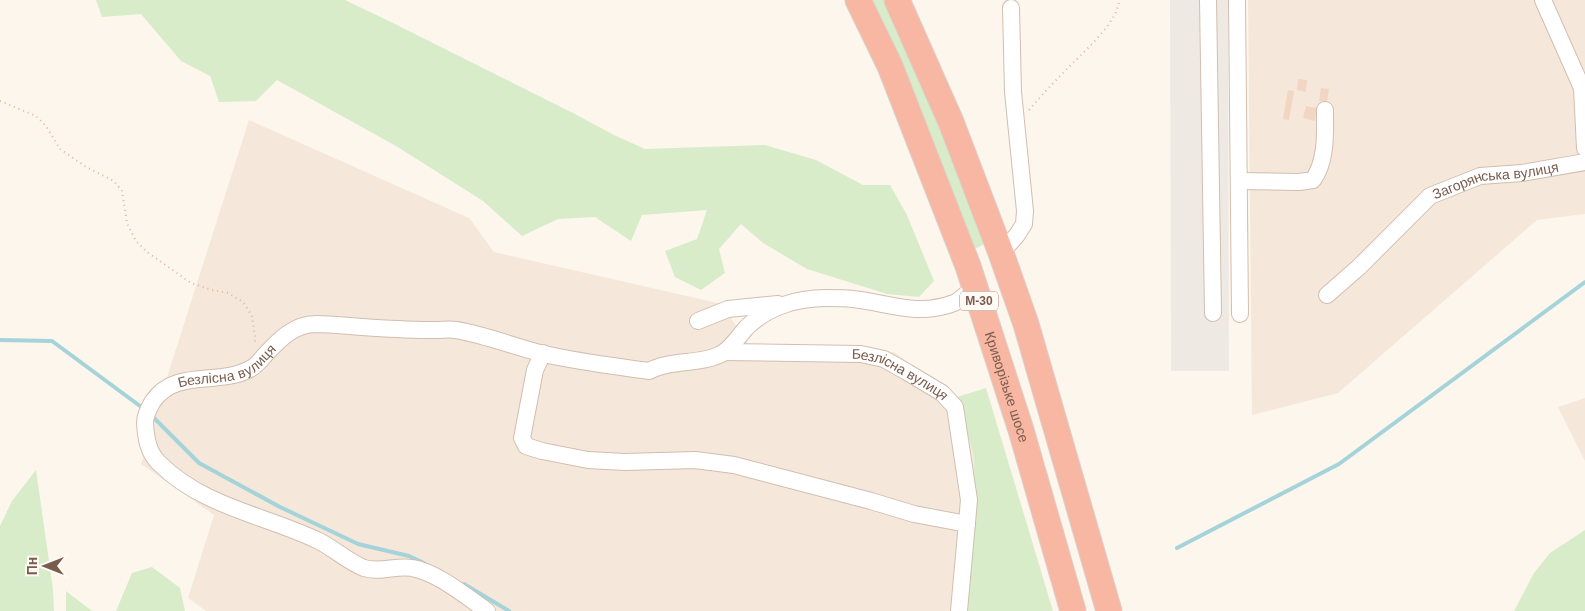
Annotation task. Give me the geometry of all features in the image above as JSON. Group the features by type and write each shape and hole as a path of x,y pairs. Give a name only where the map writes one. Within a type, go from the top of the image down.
{"highway":[{"name":"Криворізьке шосе","path":"858,0 890,66 975,286 1021,430 1073,611"},
{"name":"М-30","path":"897,0 951,122 1026,324 1108,611"}],"street":[{"path":"1208,0 1213,312"},
{"path":"1237,0 1240,314"},
{"path":"1544,0 1584,88 1585,148"},
{"path":"1001,253 1024,224 1025,211 1013,92 1012,8"},
{"path":"1239,181 1299,182 1313,180 1320,171 1322,163 1325,110"},
{"name":"Загорянська вулиця","path":"1327,295 1359,267 1430,196 1480,176 1522,173 1585,162"},
{"path":"698,321 728,309 824,298 853,299 896,308 924,310 956,302 975,286"},
{"path":"724,352 748,326 768,311 788,303"},
{"name":"Безлісна вулиця","path":"487,611 433,575 416,568 364,568 321,542 287,527 236,510 198,492 170,473 157,461 148,446 145,419 149,408 158,394 171,385 188,380 238,375 254,368 282,337 299,327 312,324 378,329 452,330 490,338 543,354 590,363 649,370 658,366 712,357 724,352 861,354 884,359 942,393 955,408 969,500 959,611"},
{"path":"543,354 535,370 522,438 526,446 588,460 625,462 695,460 734,465 914,514 967,524"}],"path":[{"path":"1029,110 1108,24 1119,4 1119,0"},
{"path":"0,101 36,116 46,126 60,149 86,167 114,182 122,191 127,223 136,241 147,252 192,283 228,293 243,302 252,316 255,336 254,368"}],"shaded area":[{"path":"1170,0 1228,0 1229,371 1171,371"},
{"path":"1248,0 1585,0 1585,214 1537,220 1338,393 1252,415"},
{"path":"249,120 469,218 494,252 722,304 752,350 894,352 957,397 974,456 975,528 964,611 206,611 188,598 214,515 141,464"},
{"path":"1585,398 1585,461 1558,407"}],"green space":[{"path":"96,0 345,0 645,149 765,145 816,160 863,185 890,185 907,215 934,281 919,297 887,294 807,269 763,243 741,224 719,249 725,273 701,290 675,277 665,251 697,239 707,210 642,215 631,241 595,217 558,219 522,236 483,201 396,146 277,80 256,101 219,102 210,76 181,61 141,14 102,17"},
{"path":"866,0 889,0 986,239 980,247 974,248"},
{"path":"986,388 1053,611 964,611 975,528 974,456 957,397"},
{"path":"36,470 53,589 54,611 0,611 0,526 12,501"},
{"path":"1585,530 1585,611 1514,611 1534,573 1550,553"},
{"path":"152,567 180,588 185,611 116,611 132,573"},
{"path":"66,591 92,611 66,611"}],"building":[{"path":"1298,79 1307,80 1306,92 1297,90"},
{"path":"1321,88 1329,89 1327,102 1319,101"},
{"path":"1288,90 1294,91 1289,120 1283,119"},
{"path":"1306,106 1317,108 1315,121 1303,118"}],"waterway":[{"path":"1177,548 1339,464 1585,282"},
{"path":"0,340 52,341 140,406"},
{"path":"154,418 199,463 280,507 358,544 409,556 424,563"},
{"path":"464,584 509,611"}]}
